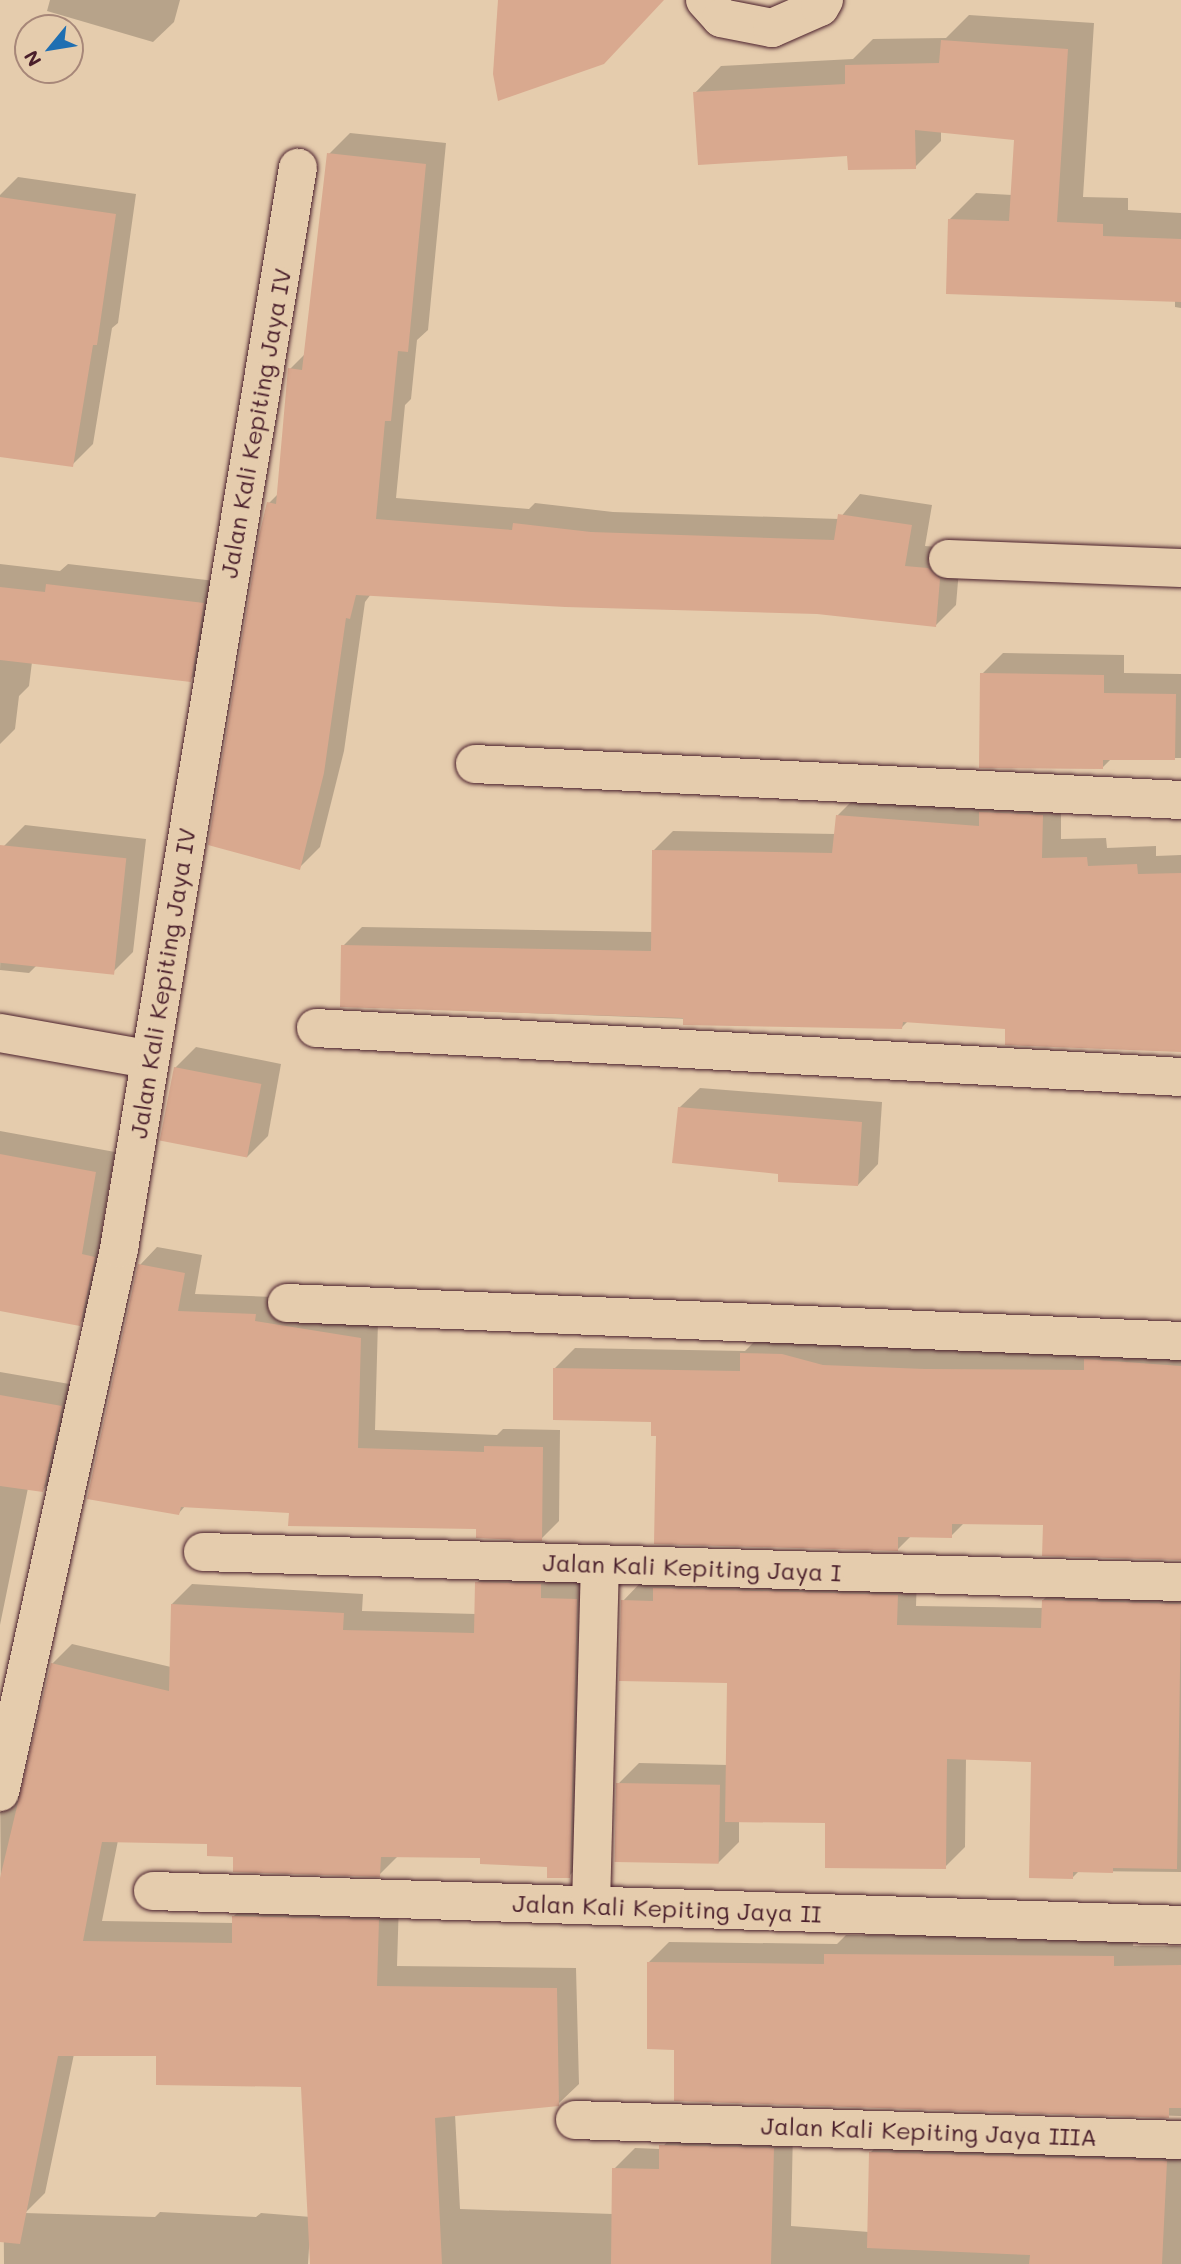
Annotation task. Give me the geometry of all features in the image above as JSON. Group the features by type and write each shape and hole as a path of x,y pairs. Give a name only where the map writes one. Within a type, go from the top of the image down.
{"street":[{"path":"705,0 721,18 772,28 820,6 824,0"},
{"name":"Jalan Kali Kepiting Jaya IV","path":"0,1792 119,1249 148,1059 298,168"},
{"path":"948,559 1181,568"},
{"path":"475,764 1181,800"},
{"path":"316,1028 1181,1077"},
{"path":"0,1033 148,1059"},
{"path":"286,1303 1181,1341"},
{"name":"Jalan Kali Kepiting Jaya I","path":"203,1552 1181,1582"},
{"path":"591,1905 600,1564"},
{"name":"Jalan Kali Kepiting Jaya II","path":"153,1891 1181,1925"},
{"name":"Jalan Kali Kepiting Jaya IIIA","path":"575,2120 677,2120 1181,2140"}],"building":[{"path":"498,0 664,0 604,64 498,101 493,74"},
{"path":"941,40 1068,49 1057,222 1103,224 1103,236 1181,239 1181,302 946,294 948,219 1009,221 1014,140 915,130 916,169 848,170 847,156 698,165 693,92 845,84 845,65 939,63"},
{"path":"327,153 426,164 408,352 398,351 391,421 385,421 376,519 512,530 513,523 591,532 834,540 838,514 912,525 905,566 928,568 940,579 936,627 817,614 565,607 356,595 350,619 346,618 324,773 300,870 208,845 259,536 267,502 276,504 288,368 302,370"},
{"path":"0,197 116,214 97,345 93,345 73,467 0,457"},
{"path":"46,584 204,603 191,682 0,660 0,587 45,592"},
{"path":"980,673 1104,675 1104,693 1176,694 1175,760 1103,760 1103,769 979,768"},
{"path":"979,812 1043,815 1042,858 1087,857 1088,866 1137,864 1138,874 1181,873 1181,1052 1005,1045 1005,1029 903,1022 902,1029 683,1025 683,1018 340,1007 341,945 651,951 652,850 832,853 836,815 979,826"},
{"path":"0,845 126,858 114,975 0,963"},
{"path":"174,1067 261,1084 247,1158 160,1141"},
{"path":"678,1107 862,1122 858,1186 778,1182 778,1174 672,1163"},
{"path":"0,1154 96,1172 82,1254 95,1257 80,1326 0,1311"},
{"path":"138,1264 185,1273 178,1311 256,1314 255,1321 361,1338 358,1448 484,1452 484,1446 543,1447 542,1541 476,1538 476,1529 288,1526 289,1513 181,1507 179,1515 87,1499"},
{"path":"740,1353 782,1354 823,1365 925,1369 1084,1370 1084,1359 1181,1366 1181,1560 1042,1556 1043,1525 952,1524 952,1538 898,1537 898,1551 654,1544 656,1436 651,1436 651,1422 553,1420 553,1368 740,1371"},
{"path":"0,1395 62,1406 43,1492 0,1486"},
{"path":"475,1582 541,1584 541,1598 577,1599 570,1878 547,1878 547,1867 480,1864 480,1858 381,1857 380,1877 233,1872 233,1857 207,1856 207,1844 102,1842 83,1941 232,1943 232,1916 379,1920 377,1986 557,1988 559,2106 435,2118 442,2264 310,2264 301,2087 156,2085 156,2056 58,2056 20,2244 0,2242 0,1878 51,1663 169,1691 171,1604 344,1613 343,1630 474,1633"},
{"path":"653,1588 898,1595 897,1625 1041,1628 1042,1600 1181,1604 1177,1869 1113,1868 1113,1873 1073,1872 1073,1879 1029,1878 1031,1762 947,1759 946,1869 825,1868 825,1823 725,1822 727,1683 619,1681 621,1600 653,1601"},
{"path":"616,1783 720,1785 719,1864 615,1862"},
{"path":"824,1954 1114,1956 1114,1966 1181,1965 1181,2108 1169,2108 1169,2118 674,2101 674,2050 647,2049 647,1962 824,1964"},
{"path":"659,2145 774,2148 771,2264 611,2264 612,2168 659,2169"},
{"path":"869,2152 1167,2161 1162,2264 1029,2264 1030,2255 867,2248"}]}
